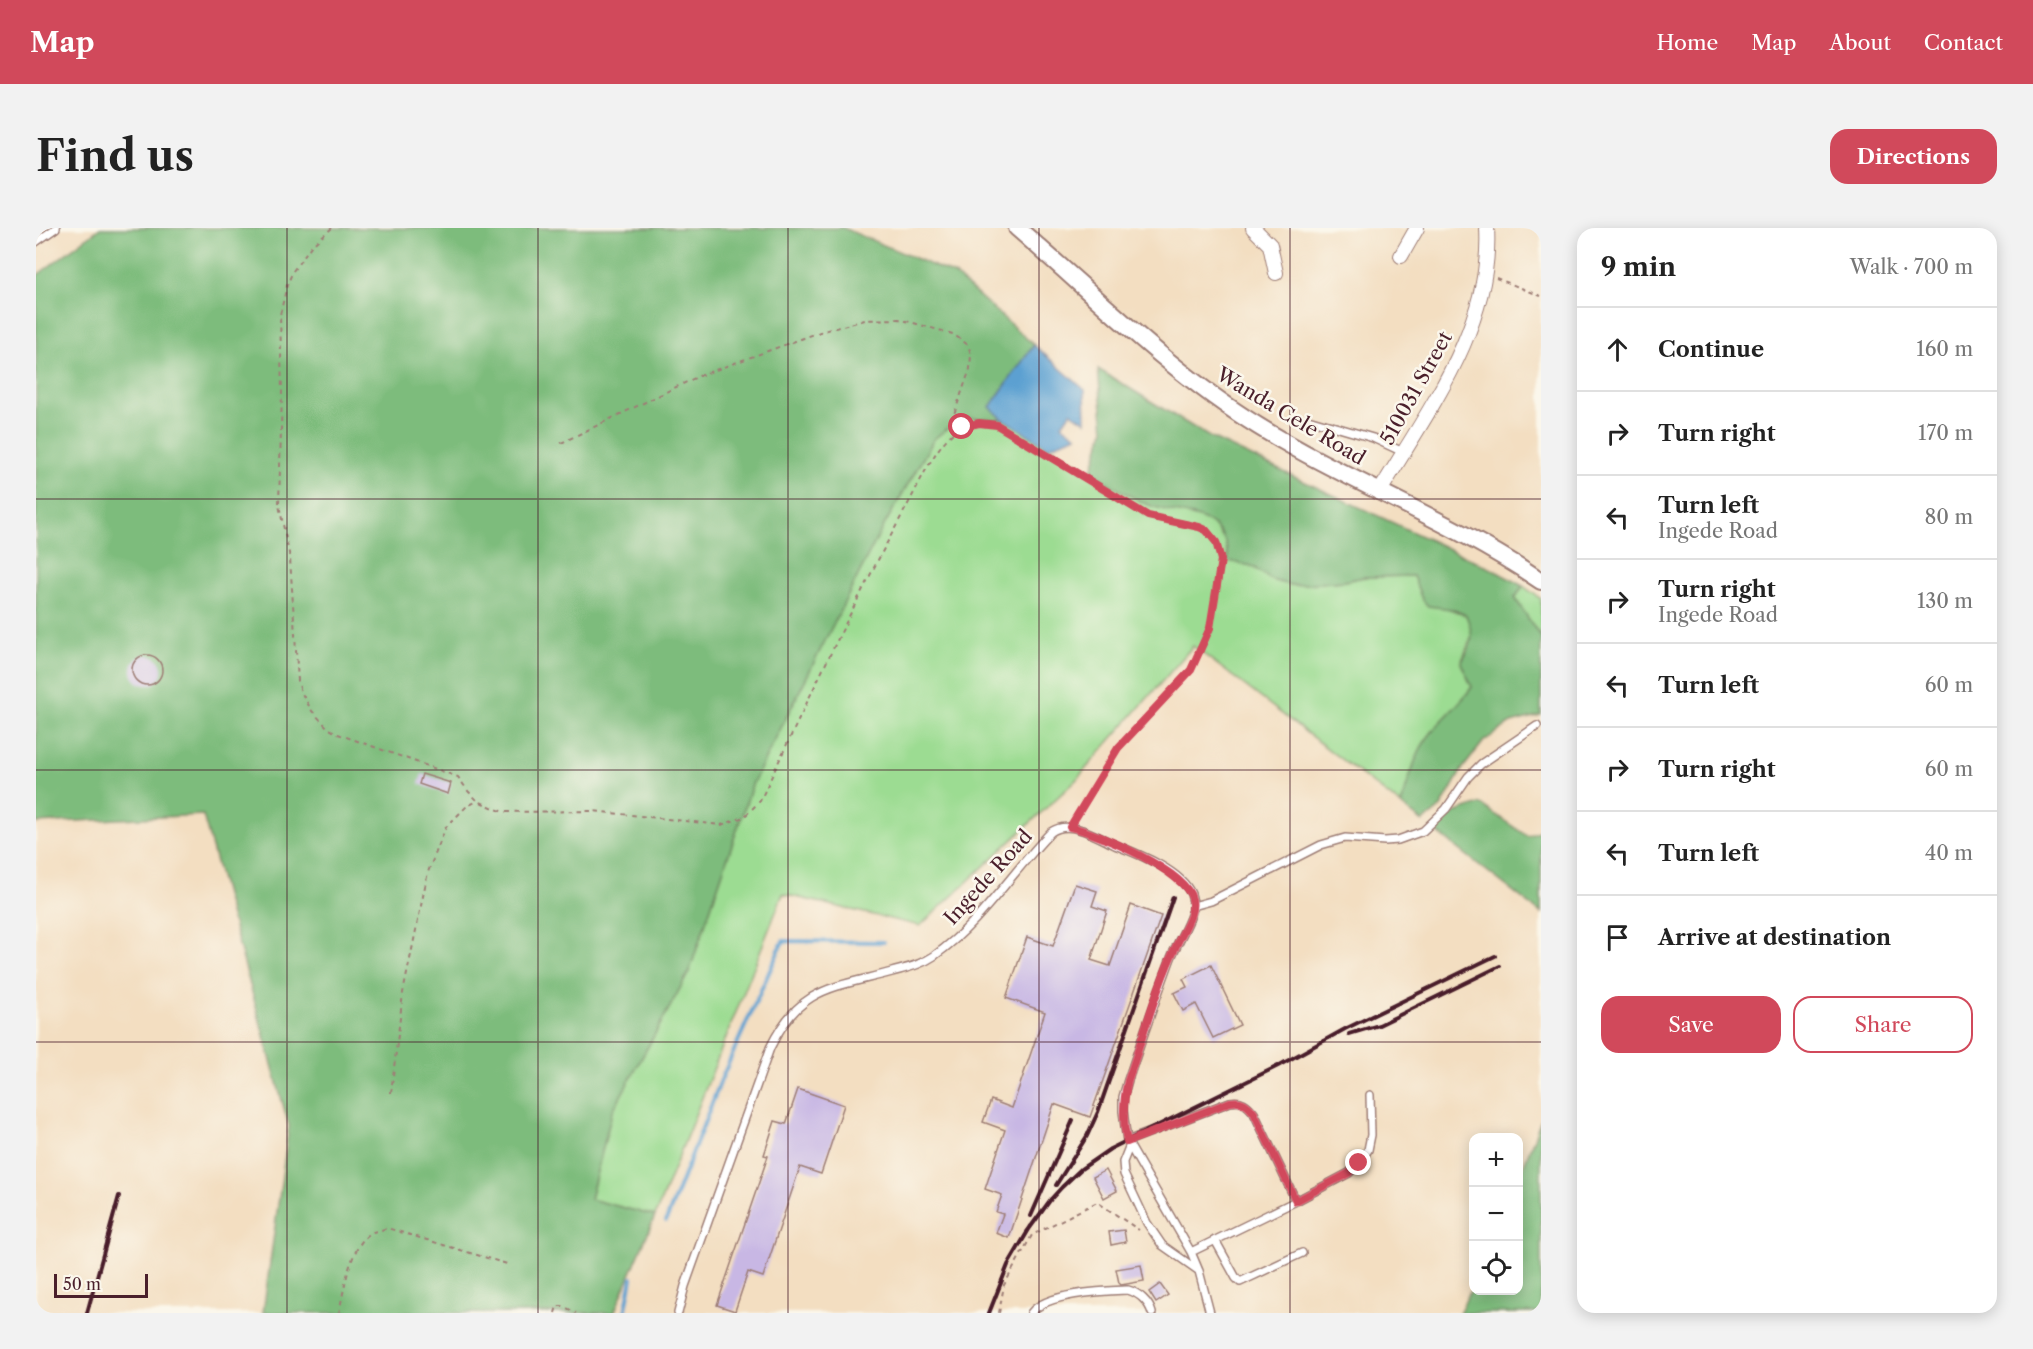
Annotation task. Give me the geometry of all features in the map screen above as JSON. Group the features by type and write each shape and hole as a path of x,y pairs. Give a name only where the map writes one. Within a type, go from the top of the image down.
{"street":[{"name":"Wanda Cele Road","path":"1017,228 1179,371 1219,401 1260,427 1379,493 1469,537 1541,581"},
{"path":"1252,228 1270,245 1276,273"},
{"path":"1401,256 1416,228"},
{"name":"510031 Street","path":"1379,493 1462,350 1470,330 1484,273 1487,228"}],"lane":[{"path":"36,242 56,228"},
{"path":"1308,419 1373,438 1403,452"},
{"path":"1193,906 1210,902 1321,845 1345,838 1398,840 1423,831 1446,809 1468,777 1481,764 1537,726"},
{"name":"Ingede Road","path":"678,1313 685,1286 770,1048 785,1021 817,993 851,981 911,967 934,956 1003,889 1051,832 1062,827 1070,827"},
{"path":"1070,827 1114,844 1165,869 1191,893 1193,906 1164,976 1128,1080 1123,1111 1128,1144 1191,1252 1210,1313"},
{"path":"1191,1252 1349,1173 1368,1150 1371,1135 1370,1095"},
{"path":"1128,1144 1230,1102 1241,1101 1254,1113 1296,1201"},
{"path":"1128,1144 1123,1162 1124,1174 1147,1223 1162,1245 1198,1271"},
{"path":"1215,1240 1240,1282 1302,1253"},
{"path":"1031,1313 1039,1304 1060,1298 1128,1290 1142,1298 1152,1313"}],"path":[{"path":"332,228 310,246 293,271 280,315 282,391 279,505 290,558 298,681 301,692 312,711 328,728 338,734 458,777 468,792 478,801 503,812 594,811 712,825 729,824 750,813 760,801 809,697 898,522 934,457 954,432 962,427 979,423 997,425 1148,516 1206,530 1219,548 1221,560 1210,628 1191,670 1118,748 1070,827"},
{"path":"1484,273 1541,296"},
{"path":"561,443 699,376 820,332 865,320 899,319 953,334 968,345 971,354 970,369 953,417 954,432"},
{"path":"391,1093 403,993 428,872 446,827 467,806 478,801"},
{"path":"999,1313 1004,1285 1032,1235 1097,1202 1162,1245"},
{"path":"339,1313 348,1271 359,1246 371,1233 387,1228 507,1264"},
{"path":"555,1313 557,1306 563,1306 576,1313"}],"green space":[{"path":"100,228 843,228 955,275 1034,345 990,407 1003,419 960,418 934,439 879,534 752,785 689,972 612,1112 590,1199 655,1216 614,1313 263,1313 289,1126 203,815 36,823 36,276"},
{"path":"1098,369 1211,438 1490,568 1523,586 1515,598 1541,638 1541,715 1511,723 1484,741 1463,768 1441,807 1423,822 1401,805 1412,769 1426,739 1472,687 1461,663 1472,635 1466,615 1452,609 1428,606 1422,599 1413,576 1364,577 1291,585 1271,580 1252,566 1228,561 1226,544 1220,531 1210,523 1144,503 1091,473 1104,430"},
{"path":"960,418 1003,419 1146,504 1207,520 1225,540 1228,560 1252,566 1271,580 1291,585 1364,577 1413,576 1422,599 1466,615 1473,633 1461,663 1472,687 1426,739 1412,769 1401,805 1193,646 1076,780 920,926 783,894 655,1216 590,1199 612,1112 689,972 752,785 879,534 934,439"},
{"path":"1523,586 1541,599 1541,638 1515,598"},
{"path":"1480,804 1527,836 1541,830 1541,913 1433,829 1454,813"},
{"path":"1541,1119 1541,1313 1459,1313 1469,1294 1523,1295 1523,1167"}],"water":[{"path":"1034,345 1085,390 1086,422 1071,412 1062,425 1077,436 1048,447 1003,419 990,407"}],"building":[{"path":"147,655 158,659 162,670 158,681 147,685 136,681 132,670 136,659"},
{"path":"422,774 451,783 448,794 419,784"},
{"path":"1075,884 1097,891 1092,906 1107,911 1091,960 1110,966 1131,905 1161,916 1090,1117 1054,1104 1009,1238 996,1233 1003,1214 996,1212 1002,1195 985,1189 1005,1130 983,1122 991,1100 1012,1108 1045,1012 1006,998 1027,937 1053,946"},
{"path":"1211,965 1240,1025 1213,1038 1196,1004 1183,1011 1174,993 1187,987 1183,979"},
{"path":"798,1089 844,1105 821,1174 800,1167 763,1277 748,1272 735,1311 717,1305 768,1156 764,1155 775,1121 786,1124"},
{"path":"1106,1170 1117,1191 1104,1198 1093,1177"},
{"path":"1124,1230 1126,1242 1111,1245 1109,1232"},
{"path":"1141,1265 1144,1281 1121,1285 1119,1283 1116,1269"},
{"path":"1160,1284 1168,1295 1156,1303 1149,1292"}],"waterway":[{"path":"666,1221 721,1080 783,941 884,942"},
{"path":"625,1313 632,1278"}],"railway":[{"path":"1056,1185 1087,1136 1098,1112 1173,897"},
{"path":"1027,1232 1062,1187 1081,1169 1110,1149 1278,1066 1345,1029 1495,956"},
{"path":"1349,1034 1379,1025 1500,966"},
{"path":"1031,1216 1073,1120"},
{"path":"87,1313 119,1196"},
{"path":"989,1313 1008,1265 1031,1226"}],"route":[{"path":"962,427 979,423 997,425 1148,516 1206,530 1219,548 1221,560 1210,628 1191,670 1118,748 1070,827 1152,861 1177,878 1191,893 1192,913 1164,976 1128,1080 1123,1111 1127,1142 1230,1102 1241,1101 1254,1113 1296,1201 1349,1173 1359,1163"}]}
